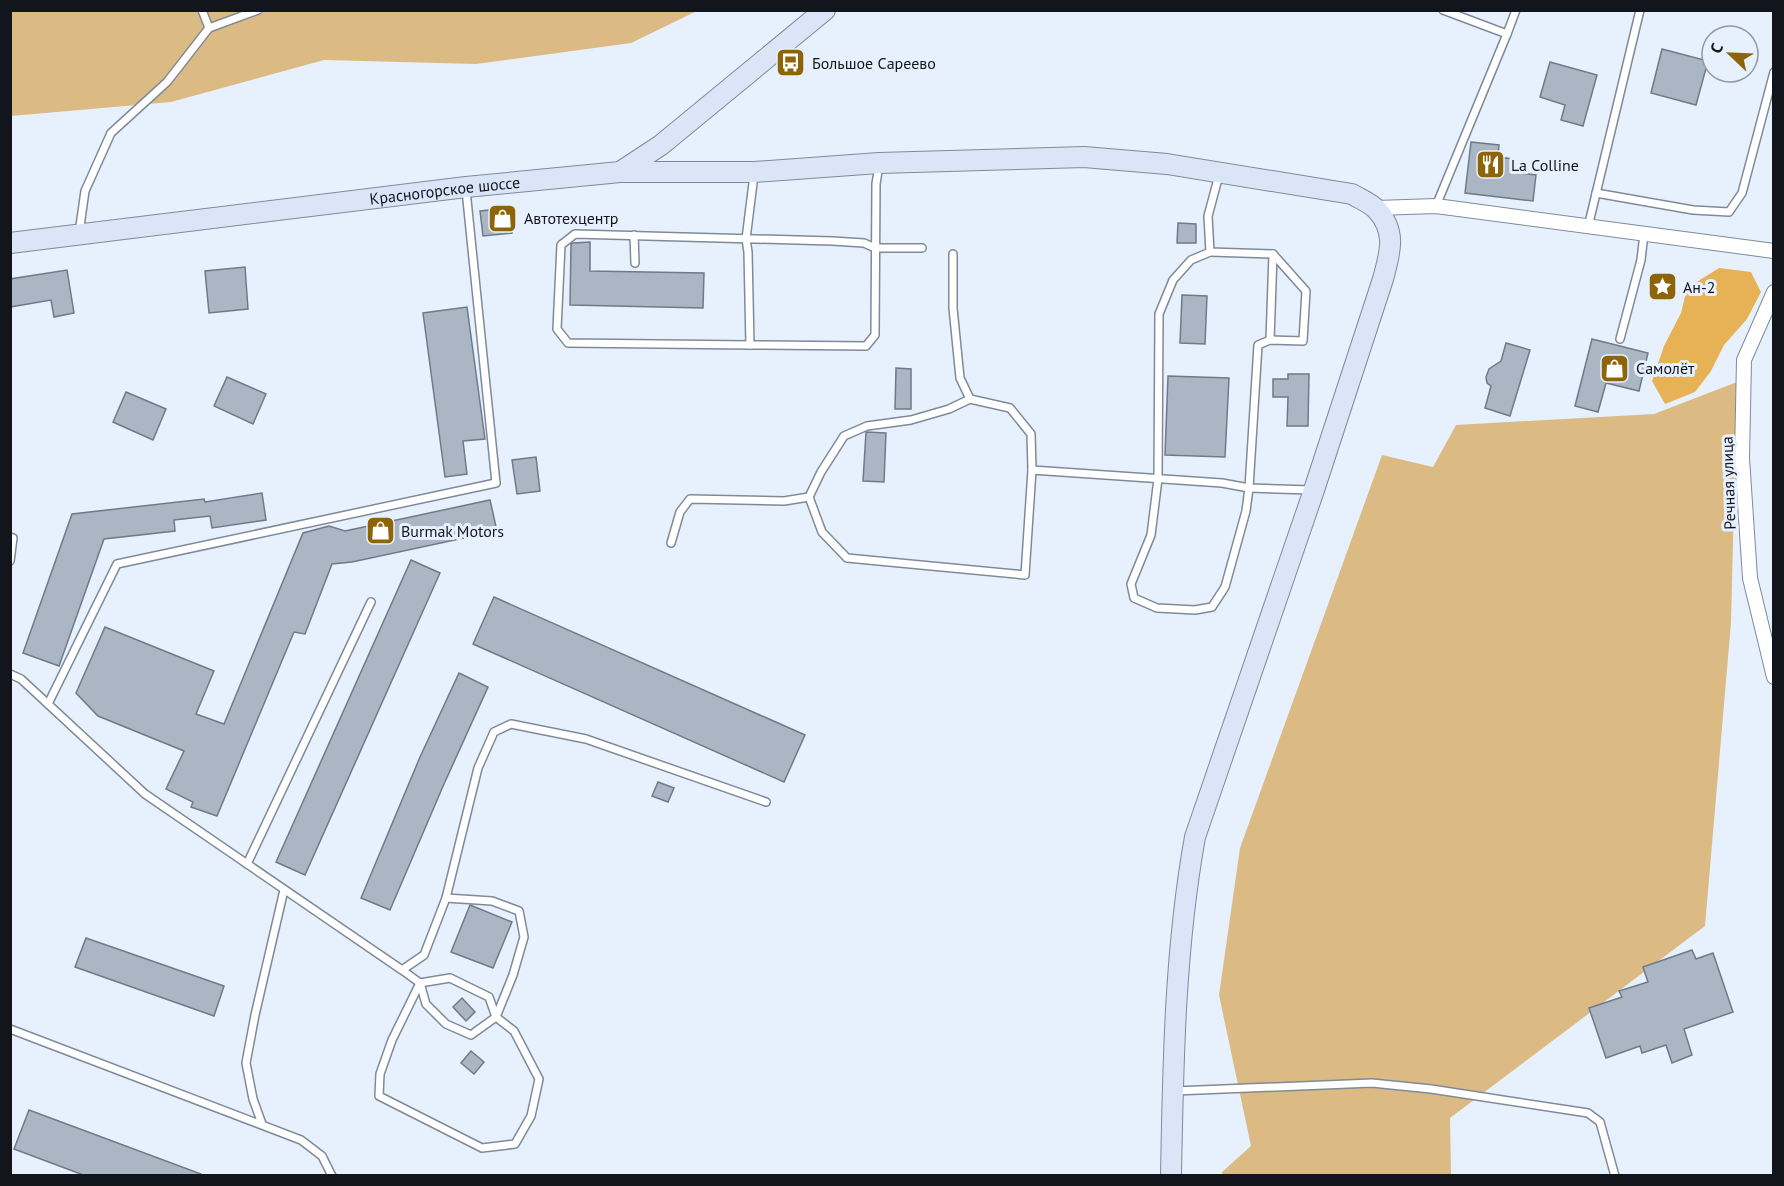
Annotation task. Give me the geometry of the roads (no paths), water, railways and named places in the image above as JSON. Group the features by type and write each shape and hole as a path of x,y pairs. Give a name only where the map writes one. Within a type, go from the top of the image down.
{"street":[{"name":"Красногорское шоссе","path":"10,243 466,187 621,171 661,145 825,10"},
{"path":"621,171 754,172 879,163 1084,158 1167,164 1352,194 1376,208 1388,228 1391,251 1314,490 1196,837 1187,882 1179,948 1171,1176"},
{"path":"1376,208 1436,206 1773,252"},
{"name":"Речная улица","path":"1773,292 1744,360 1742,458 1750,578 1773,676"}],"lane":[{"path":"202,10 208,28"},
{"path":"79,236 85,191 111,133 167,82 208,28 258,10"},
{"path":"1443,10 1507,34"},
{"path":"1436,206 1516,10"},
{"path":"1588,226 1640,10"},
{"path":"1596,193 1693,210 1729,212 1742,193 1773,72"},
{"path":"879,163 876,184 875,248 875,335 866,346 568,342 557,329 561,245 574,234 864,243 875,248 922,248"},
{"path":"750,345 746,239 754,172"},
{"path":"1210,252 1208,216 1220,172"},
{"path":"48,704 117,564 496,483 466,187"},
{"path":"1620,339 1641,260 1644,234"},
{"path":"634,235 635,263"},
{"path":"1210,252 1274,254 1306,291 1304,341 1270,340 1258,345 1246,511 1225,587 1212,607 1195,610 1157,608 1134,598 1131,584 1151,535 1158,479 1159,314 1173,280 1191,260 1210,252"},
{"path":"953,254 953,308 960,378 970,399"},
{"path":"1270,340 1274,254"},
{"path":"970,399 1010,408 1031,435 1032,470 1025,575 847,558 822,532 809,497 821,472 844,436 867,426 921,417 949,409 970,399"},
{"path":"1032,470 1222,483 1249,488 1314,490"},
{"path":"671,543 680,512 690,499 784,501 809,497"},
{"path":"10,537 12,538 10,561"},
{"path":"247,864 371,602"},
{"path":"10,674 21,679 145,794 420,982 426,1004 446,1024 471,1035 496,1017 513,975 524,937 519,911 492,901 446,898"},
{"path":"402,970 424,955 446,898 478,768 494,732 512,724 586,739 766,802"},
{"path":"262,1124 253,1099 246,1063 285,890"},
{"path":"450,978 489,997 496,1017 514,1031 539,1079 531,1116 515,1144 482,1148 379,1096 380,1074 389,1048 420,982 450,978"},
{"path":"10,1029 301,1140 321,1156 332,1176"},
{"path":"1173,1091 1372,1083 1431,1089 1588,1113 1600,1122 1616,1176"}],"place":[{"name":"Большое Сареево","path":"791,63"},
{"name":"La Colline","path":"1490,165"},
{"name":"Автотехцентр","path":"503,218"},
{"name":"Ан-2","path":"1662,287"},
{"name":"Самолёт","path":"1615,368"},
{"name":"Burmak Motors","path":"380,531"}]}
